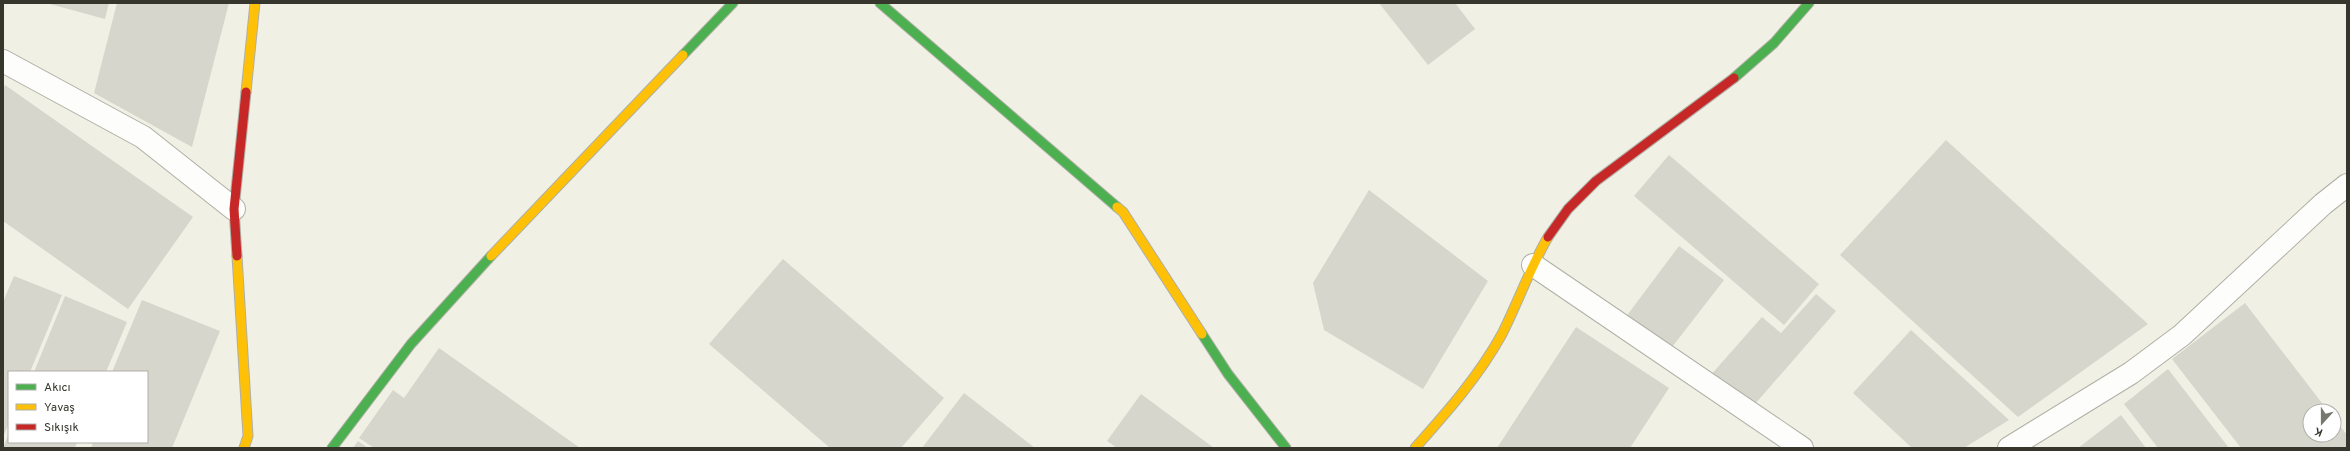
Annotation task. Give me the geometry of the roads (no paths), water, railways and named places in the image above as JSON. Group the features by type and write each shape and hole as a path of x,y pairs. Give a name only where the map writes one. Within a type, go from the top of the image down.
{"street":[{"path":"244,448 248,436 234,209 255,3"},
{"path":"332,448 411,344 560,182 733,3"},
{"path":"880,3 1122,212 1228,374 1286,448"},
{"path":"1415,448 1467,387 1493,350 1533,266 1549,236 1568,209 1592,185 1723,89 1766,51 1809,3"},
{"path":"3,61 143,137 234,209"},
{"path":"2009,448 2131,373 2182,335 2323,204 2347,185"},
{"path":"1533,266 1802,448"}]}
